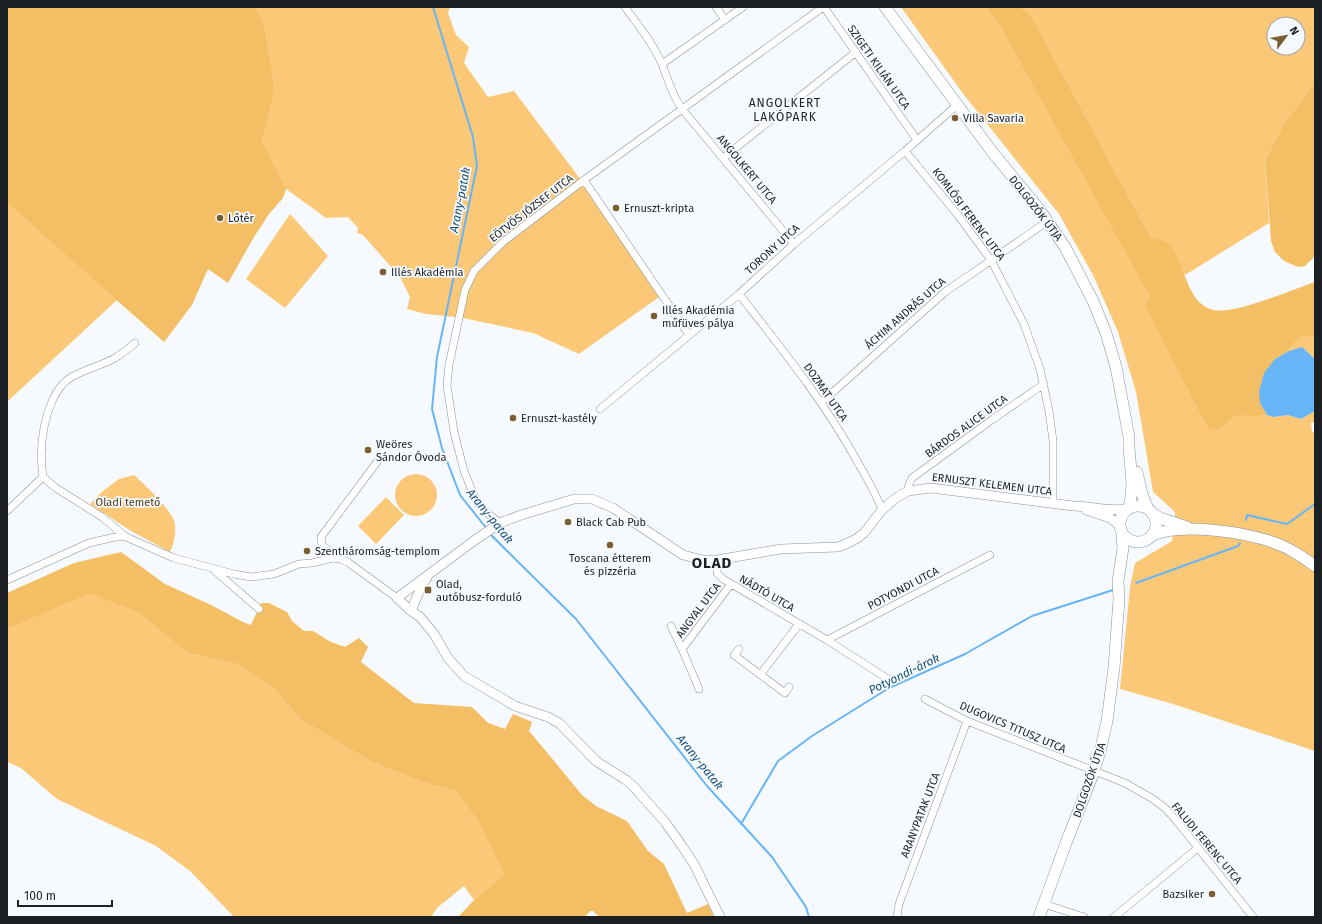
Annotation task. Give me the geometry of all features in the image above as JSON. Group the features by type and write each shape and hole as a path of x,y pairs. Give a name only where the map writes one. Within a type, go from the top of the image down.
{"main road":[{"name":"DOLGOZÓK ÚTJA","path":"885,7 997,159 1048,221 1065,248 1093,301 1106,333 1116,367 1129,437 1128,449 1133,480 1132,492 1127,508"},
{"name":"DOLGOZÓK ÚTJA","path":"1129,437 1133,445 1142,494 1150,511"},
{"path":"1197,530 1160,518 1138,505 1127,508 1120,518 1121,530 1127,539 1133,542 1147,539 1166,530 1181,529 1227,532 1262,539 1288,548 1315,566"},
{"path":"1147,539 1155,531 1156,524 1155,518 1150,511"},
{"name":"DOLGOZÓK ÚTJA","path":"1119,590 1118,581 1122,548 1121,530"},
{"name":"DOLGOZÓK ÚTJA","path":"1039,917 1094,772 1100,752 1110,704 1119,590 1124,565 1130,551 1135,546 1147,539"}],"street":[{"name":"ANGOLKERT UTCA","path":"625,7 646,36 662,64 672,92 682,109 794,244"},
{"path":"716,7 725,20"},
{"path":"662,64 743,7"},
{"name":"SZIGETI KILIÁN UTCA","path":"823,7 917,140"},
{"name":"EÖTVÖS JÓZSEF UTCA","path":"498,525 475,498 460,457 447,385 449,365 465,290 474,271 503,242 584,180 823,7"},
{"path":"723,158 856,52"},
{"name":"TORONY UTCA","path":"600,409 739,294 794,244 905,151 957,105"},
{"name":"KOMLÓSI FERENC UTCA","path":"905,151 957,214 991,260 1024,324 1044,384 1053,441 1053,503"},
{"path":"584,180 688,335"},
{"name":"ÁCHIM ANDRÁS UTCA","path":"822,402 945,292 1048,221"},
{"name":"DOZMAT UTCA","path":"739,294 822,402 851,449 878,499 882,510"},
{"path":"135,343 115,358 69,378 57,391 45,420 41,463 43,477 56,488 102,517 126,537 174,558 212,569 250,577 274,574 300,564 333,558 341,559 349,563 420,617 428,626 448,658 464,676 515,706 548,717 558,723 596,761 633,786 665,822 682,846 697,870 720,917"},
{"name":"BÁRDOS ALICE UTCA","path":"908,491 912,478 1044,384"},
{"path":"333,558 330,552 322,545 321,537 376,462"},
{"path":"7,511 43,477"},
{"name":"ERNUSZT KELEMEN UTCA","path":"397,598 475,540 498,525 521,515 585,498 592,499 613,508 683,554 703,560 717,560 781,550 838,546 856,540 872,524 882,510 896,498 908,491 921,488 1118,511 1127,508"},
{"name":"ERNUSZT KELEMEN UTCA","path":"1073,506 1110,518 1121,530"},
{"path":"7,580 89,543 107,538 126,537"},
{"name":"POTYONDI UTCA","path":"827,640 990,555"},
{"name":"NÁDTÓ UTCA","path":"717,560 717,573 723,579 827,640 888,680"},
{"path":"212,569 259,609"},
{"path":"411,611 422,585 429,575"},
{"name":"ANGYAL UTCA","path":"682,649 731,584"},
{"name":"NÁDTÓ UTCA","path":"760,675 799,624"},
{"name":"ANGYAL UTCA","path":"672,626 699,689"},
{"path":"738,649 734,655 760,675 785,693 789,687"},
{"name":"DUGOVICS TITUSZ UTCA","path":"925,700 967,721 1094,772"},
{"name":"ARANYPATAK UTCA","path":"897,917 899,904 967,721"},
{"name":"FALUDI FERENC UTCA","path":"1094,772 1125,783 1153,799 1164,808 1253,917"},
{"path":"1118,916 1198,848"},
{"path":"1044,904 1084,917"}],"green space":[{"path":"255,7 450,7 448,13 456,35 469,47 464,63 488,97 514,91 581,180 659,297 579,354 533,333 463,318 426,314 407,309 410,297 400,277 363,235 357,233 358,228 348,217 326,218 286,189 262,140 274,96 272,68 264,24"},
{"path":"901,7 986,7 1001,28 1152,298 1146,304 1203,420 1218,430 1234,417 1240,415 1250,417 1267,415 1274,417 1288,415 1301,419 1315,411 1315,423 1311,422 1312,432 1315,433 1315,751 1173,704 1120,689 1130,587 1135,563 1172,541 1175,512 1153,492 1136,392 1118,332 1094,277 1059,214 964,95"},
{"path":"1020,7 1315,7 1315,83 1285,122 1265,160 1269,223 1185,275 1175,255 1164,241 1152,237 1145,227 1031,15"},
{"path":"7,203 117,300 8,401 7,400"},
{"path":"290,214 328,256 285,308 246,279"},
{"path":"1315,336 1315,359 1302,347 1289,351 1290,347 1301,337"},
{"path":"416,474 431,480 437,495 431,510 416,516 401,510 395,495 401,480"},
{"name":"Oladi temető","path":"134,475 158,498 173,519 175,524 175,535 170,552 131,531 90,504 103,491 119,479"},
{"path":"386,497 404,515 376,544 358,526"},
{"path":"90,592 139,613 187,653 237,664 275,689 300,719 370,761 422,782 457,791 478,822 504,875 474,900 464,886 438,907 431,917 234,917 190,871 156,846 57,799 21,768 7,762 7,629"}],"shaded area":[{"path":"7,7 255,7 264,24 272,68 274,96 262,140 286,189 283,198 269,214 254,237 228,283 208,269 192,305 164,342 7,203"},
{"path":"986,7 1020,7 1031,15 1145,227 1152,237 1164,241 1171,246 1176,254 1192,292 1205,306 1214,310 1223,311 1235,309 1315,282 1315,336 1301,337 1290,347 1289,351 1275,359 1260,403 1267,415 1250,417 1240,415 1234,417 1218,430 1209,428 1203,420 1145,304 1151,298 1001,28"},
{"path":"1315,83 1315,256 1305,266 1298,267 1284,261 1275,252 1271,241 1265,160 1285,122"},
{"path":"121,552 165,584 251,625 261,603 269,603 287,612 292,621 304,631 313,631 331,642 345,647 359,638 368,647 361,662 414,703 472,707 488,723 505,729 513,714 532,722 529,731 582,795 596,806 627,821 648,851 664,864 687,913 708,904 714,917 599,917 593,911 590,911 585,917 458,917 474,900 504,875 478,822 457,791 422,782 370,761 300,719 275,689 237,664 187,653 139,613 90,593 7,629 7,593 74,563"}],"water":[{"path":"1302,347 1315,359 1315,411 1301,419 1288,415 1274,417 1267,415 1260,403 1259,392 1264,373 1275,359 1289,351"}],"waterway":[{"name":"Arany-patak","path":"433,7 473,137 477,166 437,357 432,409 442,448 460,495 487,529"},
{"name":"Potyondi-árok","path":"1246,520 1247,515 1287,524 1315,504"},
{"name":"Arany-patak","path":"489,533 576,619 707,786 772,857 806,907 809,917"},
{"name":"Potyondi-árok","path":"1136,583 1238,546 1240,543"},
{"name":"Potyondi-árok","path":"741,824 778,761 812,736 889,688 965,654 1032,616 1113,590"}],"place":[{"name":"Villa Savaria","path":"955,118"},
{"name":"Ernuszt-kripta","path":"616,208"},
{"name":"Lőtér","path":"220,218"},
{"name":"Illés Akadémia","path":"383,272"},
{"name":"Illés Akadémia műfüves pálya","path":"654,316"},
{"name":"Ernuszt-kastély","path":"513,418"},
{"name":"Weöres Sándor Óvoda","path":"368,450"},
{"name":"Black Cab Pub","path":"568,522"},
{"name":"Toscana étterem és pizzéria","path":"610,545"},
{"name":"Szentháromság-templom","path":"307,551"},
{"name":"Olad, autóbusz-forduló","path":"428,590"},
{"name":"Bazsiker","path":"1212,894"}],"district":[{"name":"ANGOLKERT LAKÓPARK","path":"785,110"},
{"name":"OLAD","path":"712,563"}]}
